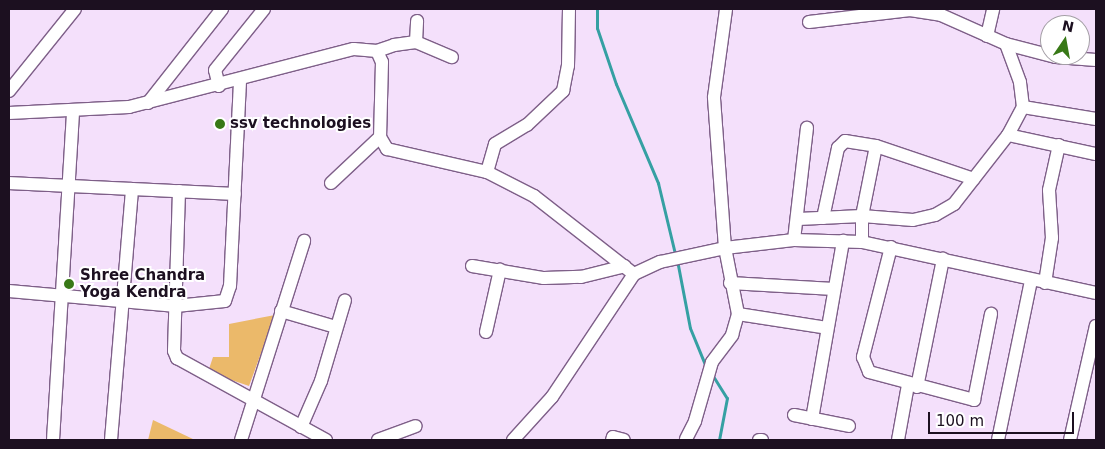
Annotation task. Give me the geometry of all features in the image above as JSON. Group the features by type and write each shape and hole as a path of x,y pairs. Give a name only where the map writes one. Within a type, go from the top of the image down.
{"street":[{"path":"9,91 76,9"},
{"path":"148,103 222,9"},
{"path":"219,86 215,70 264,9"},
{"path":"487,172 495,144 527,125 562,91 568,66 569,9"},
{"path":"683,440 695,421 712,362 732,335 738,314 730,283 725,248 714,97 726,9"},
{"path":"987,36 992,9"},
{"path":"809,22 845,13 910,10 942,15 1006,44 1056,57 1096,60"},
{"path":"416,42 417,21"},
{"path":"9,113 129,107 219,86 354,49 377,51 416,42 452,56"},
{"path":"798,220 862,216 901,220 935,215 954,204 1008,134 1023,108 1020,82 1006,44"},
{"path":"377,51 382,62 380,137 383,144 395,152 461,163 487,172 534,196 630,270"},
{"path":"9,291 176,306 212,305 225,301 229,295 240,80"},
{"path":"1023,108 1096,120"},
{"path":"53,440 70,186 72,111"},
{"path":"794,240 808,128"},
{"path":"1008,134 1044,144 1059,145 1096,154"},
{"path":"331,183 380,137"},
{"path":"823,218 841,143 845,140 876,146 974,179"},
{"path":"1045,283 1052,238 1049,190 1059,145"},
{"path":"862,242 862,216 876,146"},
{"path":"9,183 235,194"},
{"path":"111,440 125,301 132,188"},
{"path":"180,191 174,351 177,358 253,402 326,440"},
{"path":"472,266 544,278 573,277 630,270 675,258 725,248 794,240 843,241 891,247 1032,281 1096,293"},
{"path":"241,440 304,241"},
{"path":"812,419 843,241"},
{"path":"891,247 864,357 864,366 869,372 912,386 974,400 991,314"},
{"path":"898,440 943,259"},
{"path":"486,332 500,270"},
{"path":"513,440 552,397 630,270"},
{"path":"998,440 1032,281"},
{"path":"730,283 834,289"},
{"path":"301,426 321,381 345,300"},
{"path":"282,311 336,327"},
{"path":"738,314 827,328"},
{"path":"1070,440 1096,326"},
{"path":"794,415 849,426"},
{"path":"378,440 416,426"},
{"path":"612,440 613,437 624,440"}],"shaded area":[{"path":"275,315 249,386 208,372 213,357 229,357 229,324"},
{"path":"153,420 195,440 148,440"}],"waterway":[{"path":"597,9 597,28 616,84 658,183 675,254"},
{"path":"677,260 690,328 706,367"},
{"path":"713,376 727,398 719,440"}],"place":[{"name":"ssv technologies","path":"220,124"},
{"name":"Shree Chandra Yoga Kendra","path":"69,284"}]}
